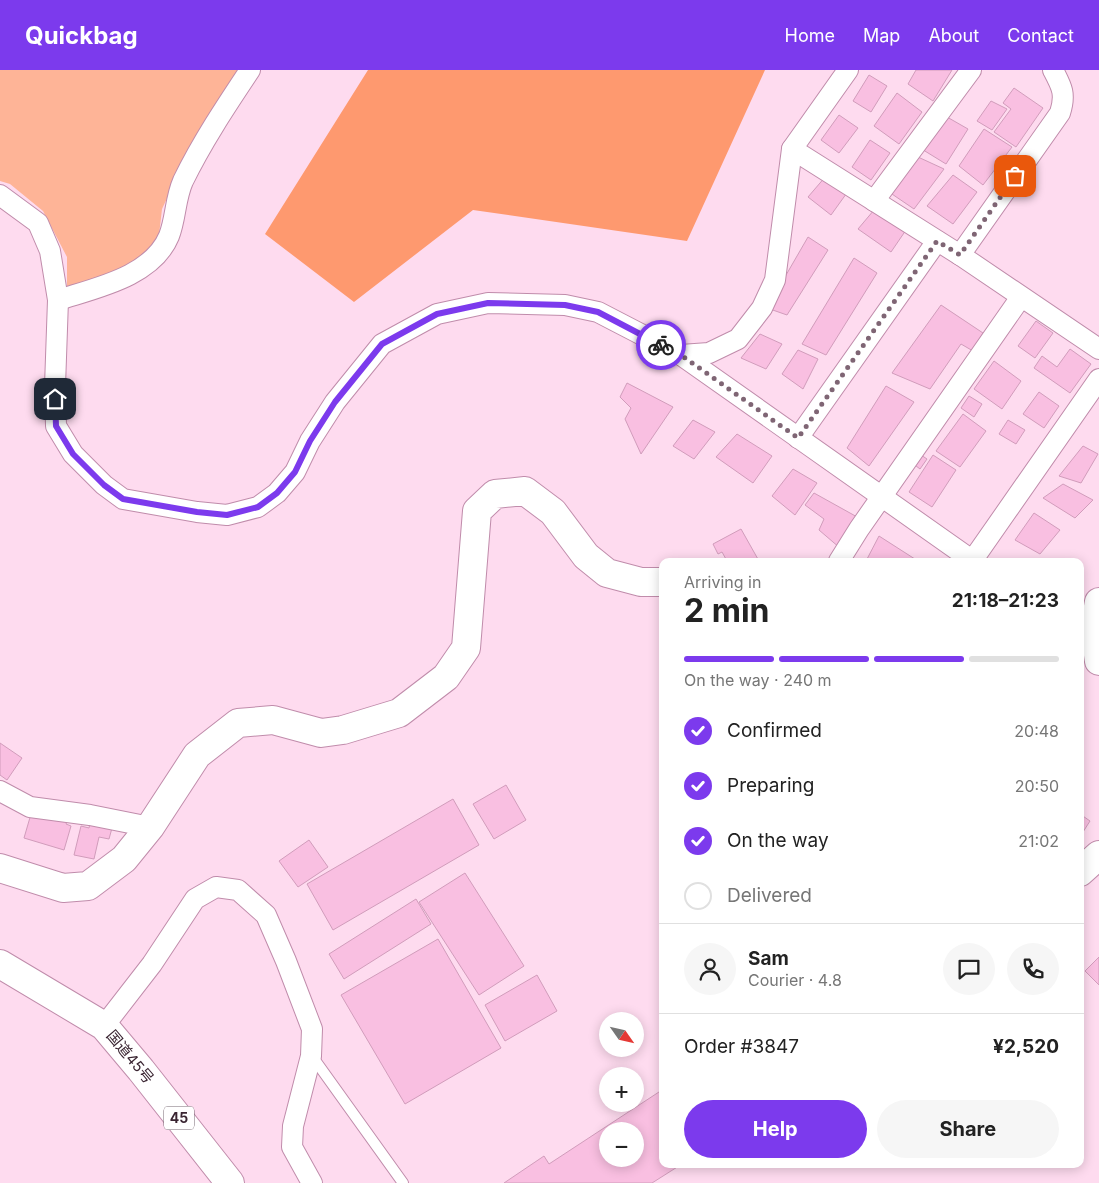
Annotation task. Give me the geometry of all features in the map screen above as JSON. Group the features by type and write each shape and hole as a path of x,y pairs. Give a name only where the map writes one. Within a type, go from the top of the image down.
{"main road":[{"path":"0,868 63,888 88,886 124,859 150,827 196,755 238,723 273,720 322,732 343,730 399,713 446,677 466,648 477,511 496,494 525,491 553,512 586,556 607,573 641,582 659,582"},
{"path":"1099,602 1094,628 1099,661"},
{"path":"1084,868 1099,855"},
{"name":"国道45号","path":"0,964 104,1026 230,1183"}],"street":[{"path":"58,300 119,281 143,267 162,249 169,236 176,199 183,181 220,115 250,70"},
{"path":"681,355 709,353 738,339 762,308 776,280 792,149 848,70"},
{"path":"874,201 971,70"},
{"path":"960,255 1060,113 1064,100 1062,87 1053,70"},
{"path":"792,149 960,255 1099,349"},
{"path":"0,195 38,222 50,251 58,300 55,386 56,426 73,454 104,485 123,499 197,512 227,515 258,507 277,493 295,472 310,441 335,402 382,344 437,314 488,303 565,305 598,312 681,355 968,558"},
{"path":"798,438 937,241"},
{"path":"841,558 881,496 1021,297"},
{"path":"974,558 1099,379"},
{"path":"0,791 30,807 90,815 150,827"},
{"path":"104,1026 152,964 195,899 216,887 238,890 266,915 312,1029 311,1056 293,1126 292,1147 312,1183"}],"lane":[{"path":"311,1056 403,1183"}],"shaded area":[{"path":"0,70 242,70 186,158 162,209 158,244 145,255 101,280 67,290 67,257 43,211 10,184 0,181"},
{"path":"368,70 765,70 687,241 473,210 354,302 265,234"}],"building":[{"path":"916,70 952,70 933,101 908,84"},
{"path":"869,75 887,86 871,112 853,101"},
{"path":"1014,88 1043,108 1016,147 994,132 1011,109 1003,103"},
{"path":"897,93 922,112 899,144 874,126"},
{"path":"991,101 1007,109 992,130 977,121"},
{"path":"839,115 858,128 839,153 821,140"},
{"path":"947,117 968,129 946,164 920,148"},
{"path":"984,129 1012,147 983,185 959,166"},
{"path":"870,140 890,153 871,180 852,167"},
{"path":"918,157 944,169 914,209 889,192"},
{"path":"953,175 977,192 953,224 927,206"},
{"path":"826,176 849,190 831,215 808,197"},
{"path":"874,210 906,230 891,252 858,229"},
{"path":"808,237 828,250 787,315 767,308"},
{"path":"854,258 877,273 826,355 802,344"},
{"path":"941,305 983,333 973,351 961,344 930,389 892,373"},
{"path":"1036,321 1053,333 1035,358 1018,346"},
{"path":"760,334 782,344 766,369 741,358"},
{"path":"1070,349 1091,364 1070,393 1034,368 1042,356 1057,367"},
{"path":"798,350 818,359 803,389 782,374"},
{"path":"994,361 1021,381 1002,409 974,389"},
{"path":"627,383 673,407 641,454 625,419 631,408 620,397"},
{"path":"886,386 914,402 869,466 847,448"},
{"path":"1039,392 1059,406 1044,428 1023,414"},
{"path":"969,396 982,404 974,417 961,408"},
{"path":"963,414 986,431 960,467 936,451"},
{"path":"693,420 715,432 694,459 673,446"},
{"path":"1008,420 1025,430 1016,444 999,434"},
{"path":"737,434 772,456 753,483 716,457"},
{"path":"1083,446 1098,454 1081,483 1059,476"},
{"path":"918,453 927,459 920,469 911,462"},
{"path":"933,455 956,470 932,507 909,492"},
{"path":"793,469 817,483 795,515 772,496"},
{"path":"1063,484 1093,500 1075,518 1043,498"},
{"path":"814,493 859,518 840,548 819,530 824,519 805,505"},
{"path":"1034,513 1060,530 1040,554 1015,540"},
{"path":"741,529 757,558 725,558 722,552 718,554 713,544"},
{"path":"879,536 913,558 868,558"},
{"path":"0,743 22,758 7,780 0,775"},
{"path":"506,785 526,820 494,839 473,804"},
{"path":"453,799 479,845 333,930 307,884"},
{"path":"31,814 68,819 66,824 71,826 64,850 24,838"},
{"path":"1084,817 1090,821 1084,830"},
{"path":"90,823 112,828 109,839 99,837 94,859 74,855 81,826 89,828"},
{"path":"309,840 328,867 298,887 279,861"},
{"path":"465,873 524,966 479,995 419,902"},
{"path":"416,899 431,924 344,979 329,954"},
{"path":"438,939 501,1048 405,1104 341,995"},
{"path":"1099,957 1099,985 1085,971"},
{"path":"537,975 557,1011 505,1041 485,1005"},
{"path":"659,1092 659,1168 676,1168 652,1183 504,1183 544,1156 549,1164 599,1131 599,1167 644,1167 644,1122 613,1122 628,1112 644,1112 644,1102"}],"way so far":[{"path":"661,345 681,355 798,438 937,241 960,255 1015,176"}],"route":[{"path":"55,399 56,426 73,454 104,485 123,499 197,512 227,515 258,507 277,493 295,472 310,441 335,402 382,344 437,314 488,303 565,305 598,312 661,345"}]}
